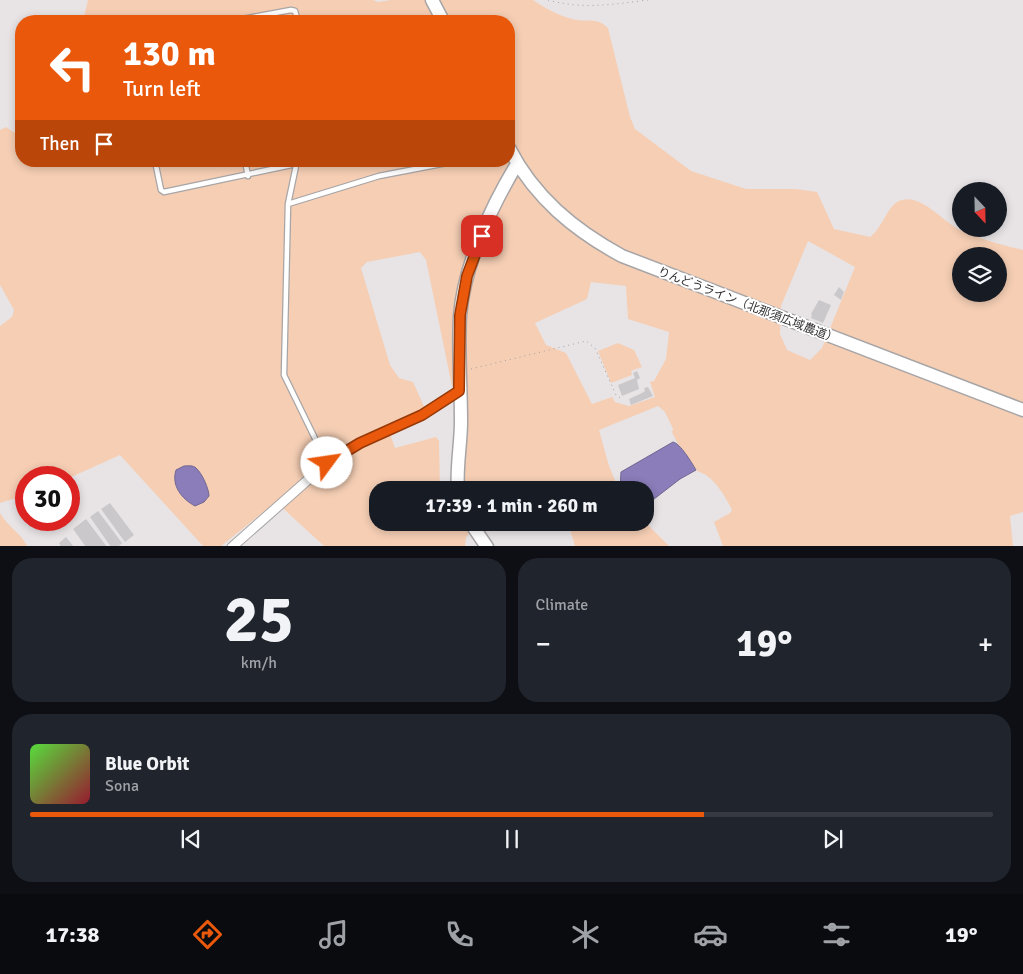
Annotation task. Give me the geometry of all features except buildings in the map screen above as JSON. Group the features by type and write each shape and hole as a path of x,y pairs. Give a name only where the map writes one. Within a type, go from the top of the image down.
{"street":[{"path":"432,0 440,15"},
{"name":"りんどうライン（北那須広域農道）","path":"515,161 545,199 564,218 597,242 622,256 1023,410"},
{"path":"459,481 461,448 459,391 460,315 467,276 501,191 517,164"},
{"path":"232,546 327,463 360,443 422,415 459,391"},
{"path":"476,531 487,546"}],"lane":[{"path":"264,15 291,10 295,11 296,15"},
{"path":"156,167 160,190 164,192 248,176 281,167"},
{"path":"246,167 248,176"},
{"path":"295,167 288,204 284,376 327,463"},
{"path":"288,204 365,180 428,167"}],"path":[{"path":"548,0 570,6 592,7 649,0"},
{"path":"460,371 586,341 595,348 616,394 622,399"}],"shaded area":[{"path":"88,0 373,0 378,2 391,0 533,0 572,19 595,21 604,24 608,28 630,117 635,129 691,171 746,189 796,189 817,192 834,229 870,237 878,229 891,208 899,201 907,199 923,204 952,225 952,238 980,238 1023,250 1023,405 1021,404 1016,415 1023,418 1023,512 1010,516 1013,546 723,546 714,522 732,510 714,482 696,470 688,461 674,437 673,429 665,412 658,406 599,430 615,481 459,481 461,391 452,386 426,260 420,252 367,262 361,268 390,365 399,378 413,382 427,413 390,434 395,448 436,437 439,441 440,481 369,481 369,531 470,531 466,538 465,546 324,546 276,502 221,546 203,546 120,455 80,473 80,466 15,466 15,498 0,503 0,326 12,317 14,310 0,285 0,130 6,127 15,133 15,167 515,167 515,15 84,15","holes":["808,241 855,267 822,348 810,360 787,350 780,334 781,306","591,282 626,286 628,319 669,332 666,359 654,381 650,382 655,397 629,406 615,402 612,397 592,404 566,353 546,345 535,323 587,299","184,466 196,468 209,496 204,502 196,506"]},
{"path":"618,343 634,350 642,367 631,371 632,375 611,383 598,351"},
{"path":"673,442 682,449 696,470 680,479 654,499 654,481 620,481 621,472"},
{"path":"184,466 196,468 203,477 208,489 209,496 204,502 195,506 182,496 176,487 176,470"},
{"path":"0,513 27,546 0,546"},
{"path":"570,531 654,531 669,546 575,546"}],"route":[{"path":"327,463 360,443 422,415 459,391 460,315 467,276 482,236"}]}
